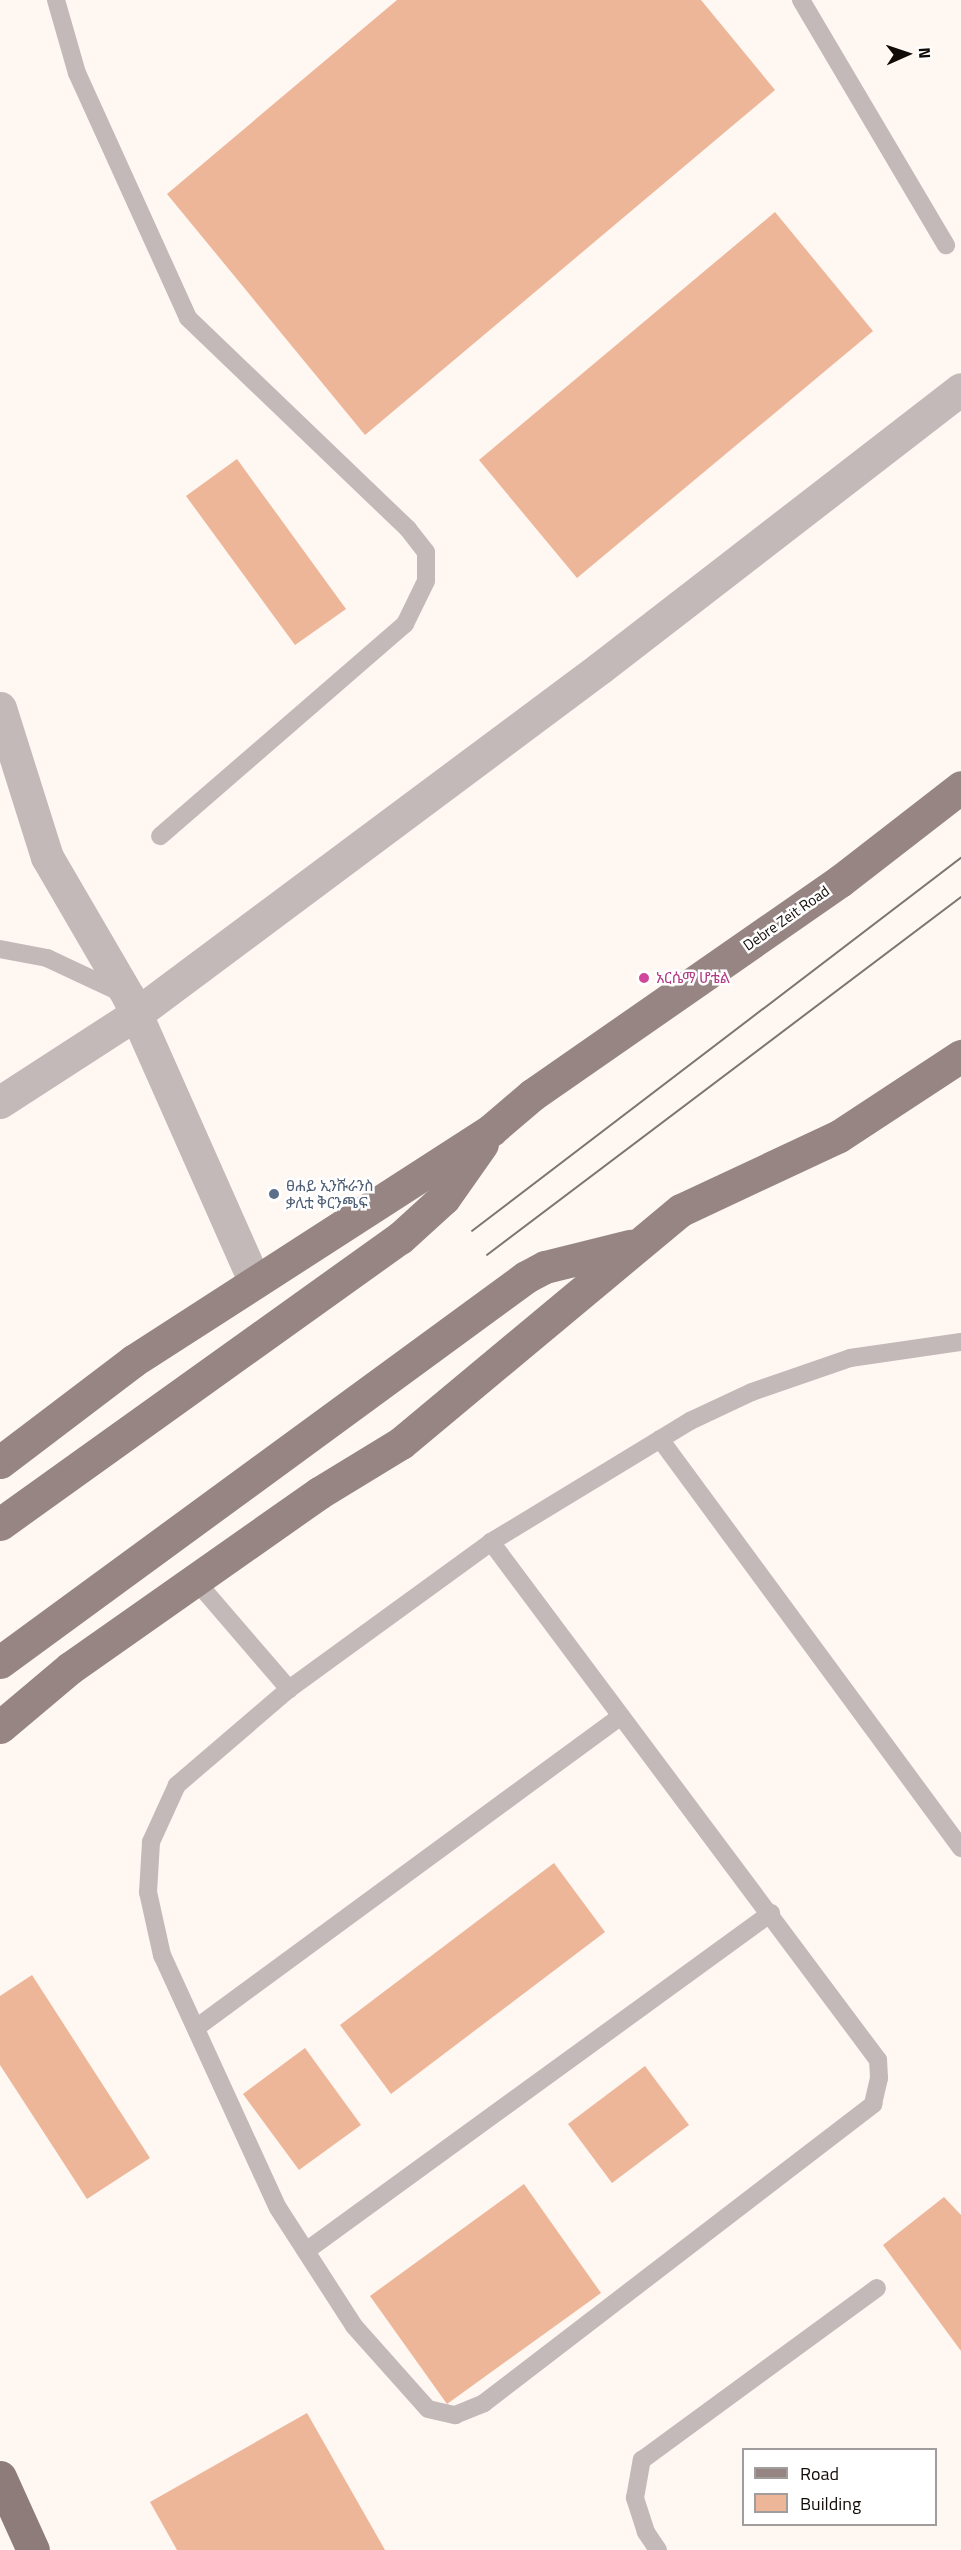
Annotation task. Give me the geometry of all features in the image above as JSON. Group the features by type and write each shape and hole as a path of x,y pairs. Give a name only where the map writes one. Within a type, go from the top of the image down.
{"highway":[{"path":"0,2476 33,2550"}],"main road":[{"name":"Debre Zeit Road","path":"491,1130 532,1095 840,881 961,787"},
{"path":"0,1727 70,1668 319,1493 401,1443 681,1210 839,1136 961,1056"},
{"path":"0,1462 133,1361 491,1130"},
{"path":"0,1524 400,1238 444,1198 491,1130"},
{"path":"0,1662 526,1277 545,1267 638,1244"}],"street":[{"path":"0,1102 600,668 961,389"},
{"path":"0,708 46,857 132,1005 255,1282"}],"lane":[{"path":"56,0 76,73 188,318 408,528 426,552 426,581 405,624 160,836"},
{"path":"801,0 946,245"},
{"path":"0,950 47,958 132,1005"},
{"path":"491,1542 771,1913 878,2060 879,2078 873,2104 484,2403 455,2415 428,2409 354,2326 278,2208 162,1955 148,1892 151,1842 177,1785 289,1689 491,1542 660,1439 752,1392 850,1358 961,1342"},
{"path":"660,1439 961,1848"},
{"path":"196,1581 289,1689"},
{"path":"196,2028 621,1716"},
{"path":"306,2251 771,1913"},
{"path":"658,2550 646,2532 635,2498 642,2460 877,2288"}],"building":[{"path":"397,0 701,0 775,90 365,435 167,194"},
{"path":"775,212 873,331 577,578 479,460"},
{"path":"237,459 346,609 295,645 186,496"},
{"path":"554,1863 605,1932 391,2094 340,2025"},
{"path":"32,1975 150,2158 87,2199 0,2065 0,1996"},
{"path":"305,2048 361,2125 299,2170 243,2094"},
{"path":"645,2066 689,2125 612,2183 568,2124"},
{"path":"524,2184 601,2293 447,2404 370,2296"},
{"path":"944,2197 961,2215 961,2351 883,2245"},
{"path":"307,2413 385,2550 177,2550 150,2502"}],"tram line":[{"path":"472,1231 961,858"},
{"path":"487,1255 961,897"}],"place":[{"name":"አርሴማ ሆቴል","path":"644,978"},
{"name":"ፀሐይ ኢንሹራንስ ቃሊቲ ቅርንጫፍ","path":"274,1194"}]}
